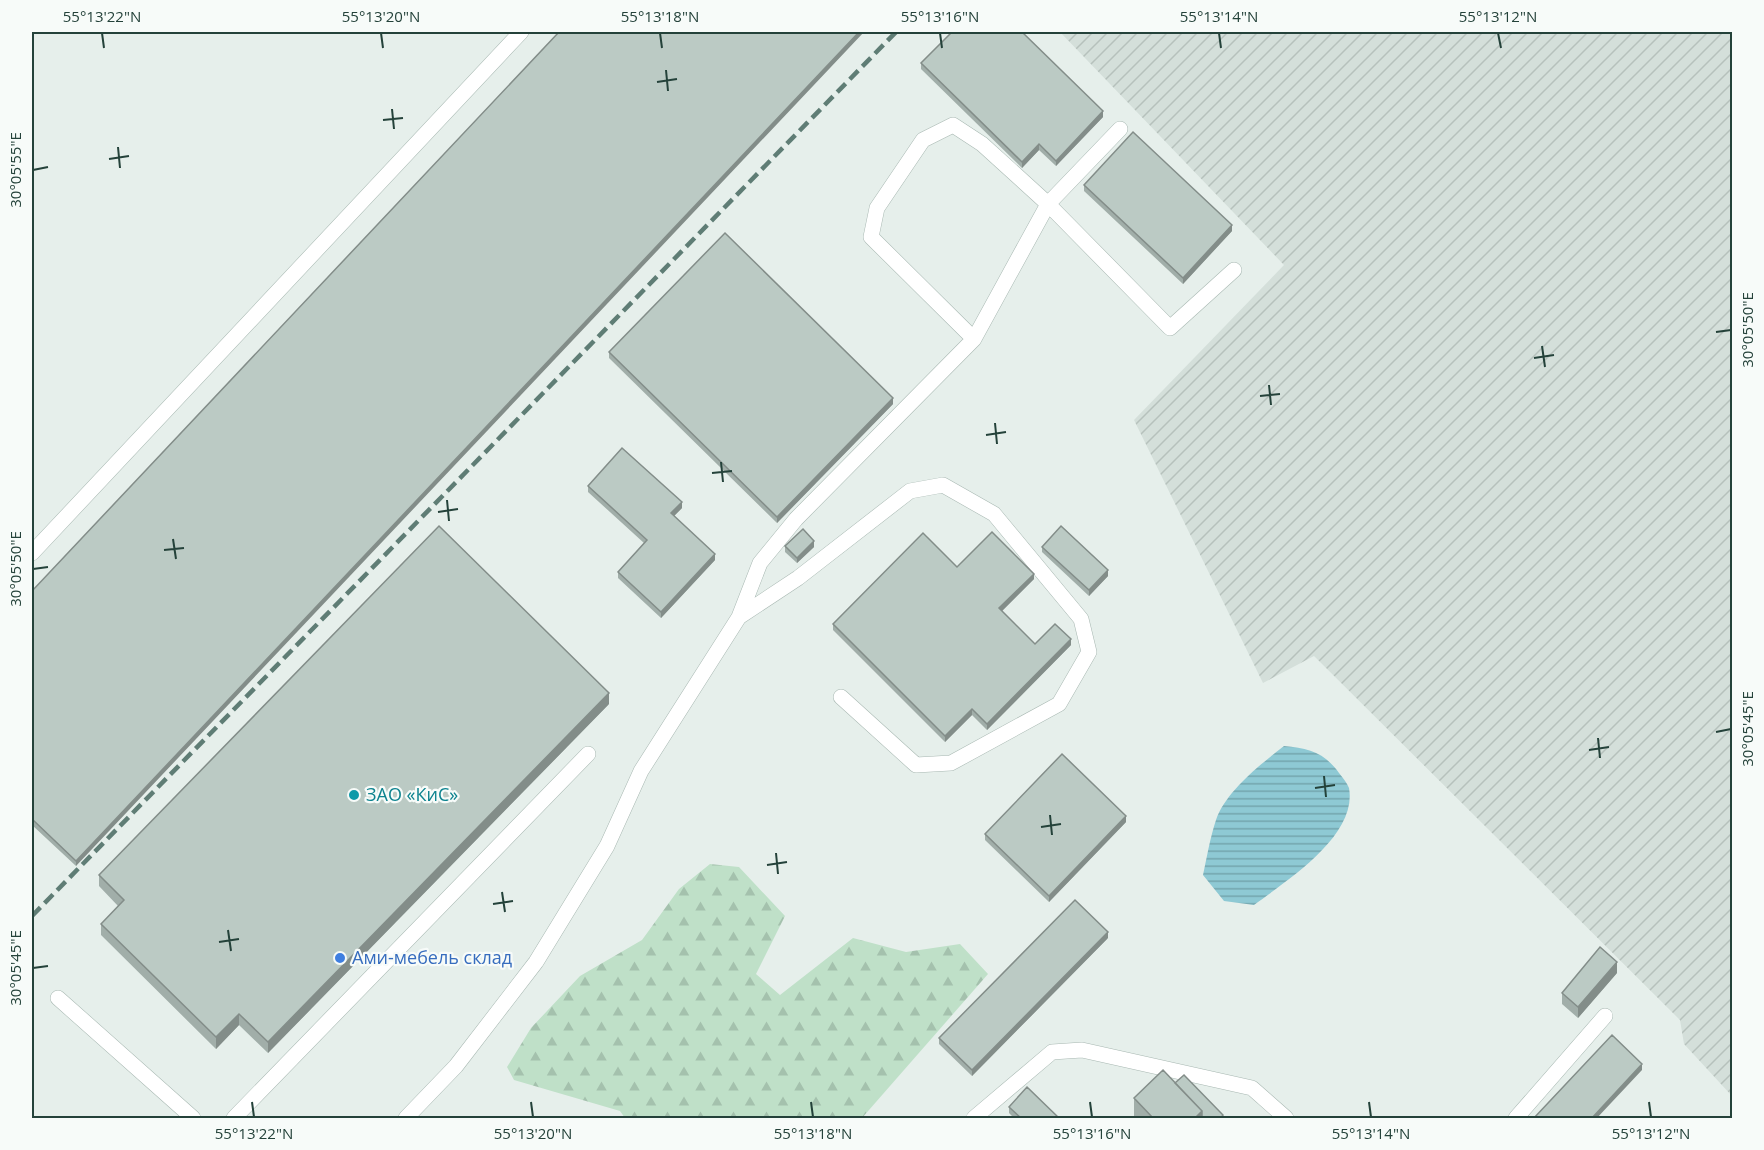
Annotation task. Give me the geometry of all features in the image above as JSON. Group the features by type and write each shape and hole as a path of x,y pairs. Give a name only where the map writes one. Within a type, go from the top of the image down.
{"lane":[{"path":"32,553 521,32"},
{"path":"974,339 871,237 877,208 922,140 953,125 982,144 1048,204 1170,328 1234,270"},
{"path":"406,1119 456,1066 536,962 607,846 641,771 739,618 760,563 796,519 974,339 1048,204 1120,129"},
{"path":"739,618 798,578 910,491 943,485 994,514 1082,619 1089,652 1059,704 951,763 916,765 841,696"},
{"path":"234,1119 588,754"},
{"path":"58,998 193,1119"},
{"path":"1516,1119 1605,1016"},
{"path":"975,1119 1052,1052 1082,1050 1252,1088 1286,1119"}],"shaded area":[{"path":"1060,32 1732,32 1732,1096 1684,1044 1680,1020 1314,656 1263,683 1134,420 1284,265"}],"green space":[{"path":"710,864 739,867 785,916 756,974 780,995 853,938 906,952 960,944 988,974 862,1118 625,1118 620,1111 514,1080 507,1067 531,1028 580,976 642,940 679,889"}],"water":[{"path":"1284,746 1315,752 1327,760 1349,788 1349,806 1331,840 1317,856 1284,883 1254,905 1224,901 1203,875 1216,820 1236,789"}],"building":[{"path":"559,32 859,32 76,861 32,819 32,591"},
{"path":"952,32 1022,32 1103,111 1056,161 1039,144 1022,162 921,63"},
{"path":"1133,132 1232,225 1183,278 1084,185"},
{"path":"725,233 893,398 777,517 609,352"},
{"path":"622,448 682,502 671,513 715,554 661,612 618,572 647,540 588,486"},
{"name":"ЗАО «КиС»","path":"439,526 609,693 268,1042 239,1014 216,1037 101,924 124,900 99,875"},
{"path":"1061,526 1108,570 1089,590 1042,547"},
{"path":"803,529 814,541 797,558 785,546"},
{"path":"992,532 1034,574 999,608 1035,644 1055,624 1071,639 987,724 972,709 945,736 833,624 923,533 957,567"},
{"path":"1062,754 1126,816 1049,896 985,834"},
{"path":"1075,900 1108,932 972,1070 939,1038"},
{"path":"1600,947 1617,962 1578,1007 1562,993"},
{"path":"1612,1035 1642,1064 1591,1119 1533,1119"},
{"path":"1163,1070 1202,1111 1194,1119 1154,1119 1134,1098"},
{"path":"1184,1075 1223,1115 1220,1119 1202,1119 1202,1111 1175,1083"},
{"path":"1027,1087 1060,1119 1022,1119 1009,1107"}],"railway":[{"path":"32,916 896,32"}],"place":[{"name":"ЗАО «КиС»","path":"354,795"},
{"name":"Ами-мебель склад","path":"340,958"}]}
